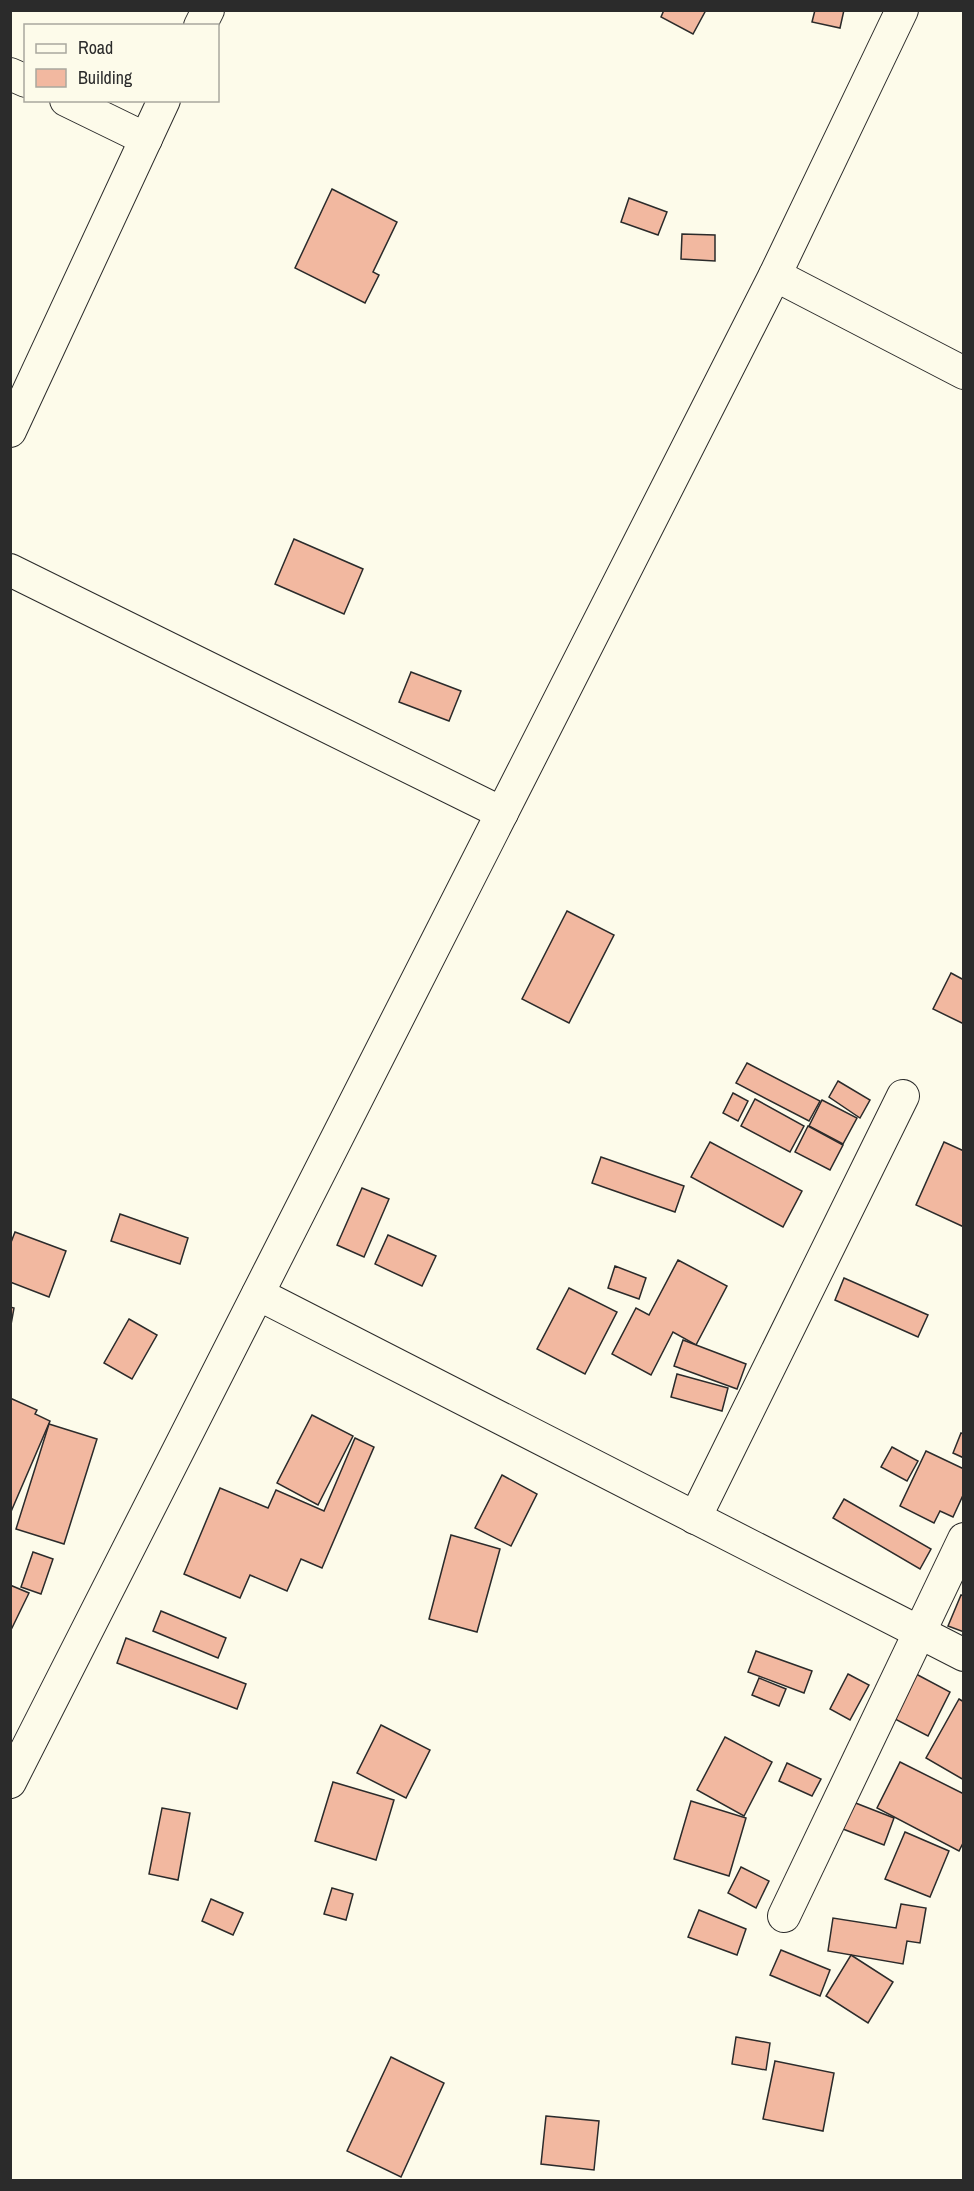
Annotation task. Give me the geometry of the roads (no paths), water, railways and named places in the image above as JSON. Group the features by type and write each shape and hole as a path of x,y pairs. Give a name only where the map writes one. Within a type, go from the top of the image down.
{"street":[{"path":"201,24 208,10"},
{"path":"10,1782 775,274 902,10"},
{"path":"10,74 24,80"},
{"path":"70,102 146,139"},
{"path":"10,431 163,102"},
{"path":"775,274 963,373"},
{"path":"10,570 502,813"},
{"path":"696,1518 903,1096"},
{"path":"258,1294 963,1655"},
{"path":"784,1916 963,1539"}]}
